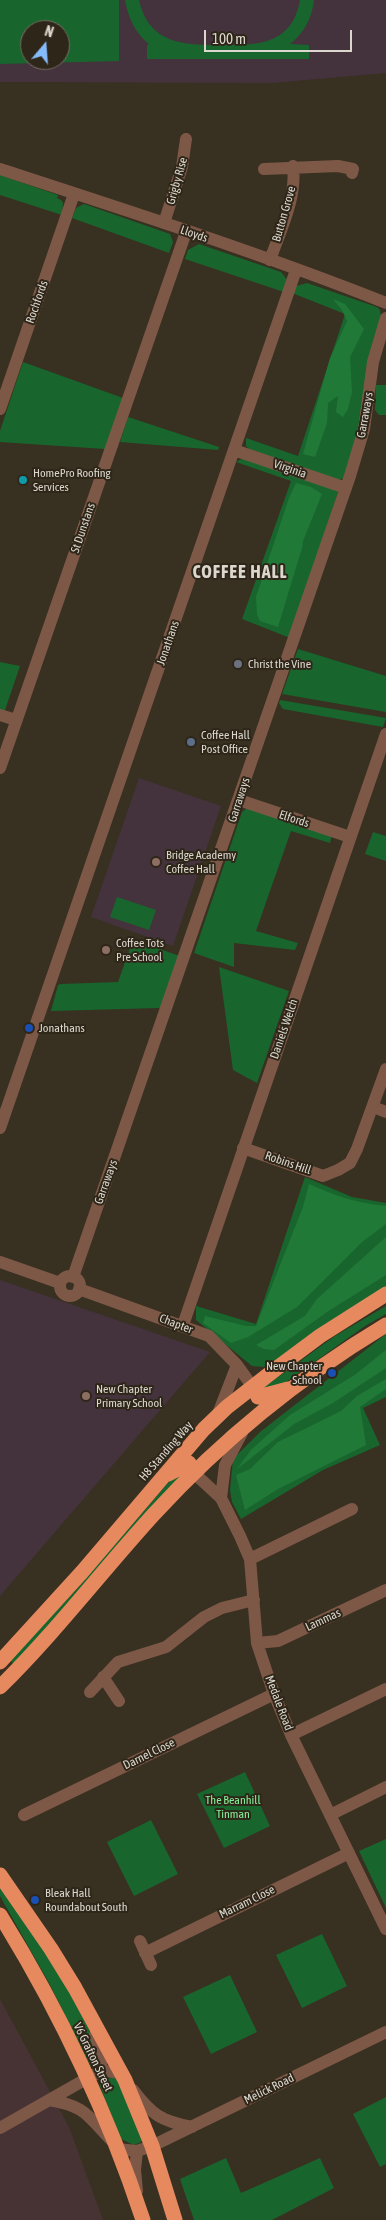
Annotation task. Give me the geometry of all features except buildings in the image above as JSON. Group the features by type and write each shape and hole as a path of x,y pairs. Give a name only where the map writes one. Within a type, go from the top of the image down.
{"highway":[{"name":"H8 Standing Way","path":"0,1688 155,1513 190,1462 204,1429 222,1409 256,1392 320,1336 386,1294"},
{"name":"H8 Standing Way","path":"2,1660 82,1572 161,1479 190,1462 225,1452 246,1428 296,1386 386,1325"},
{"path":"256,1392 296,1386"},
{"name":"V6 Grafton Street","path":"0,1875 51,1949 123,2077 152,2146 176,2220"},
{"name":"V6 Grafton Street","path":"0,1915 93,2075 116,2146 133,2185 141,2216"}],"street":[{"name":"Grigby Rise","path":"164,224 182,167 186,139"},
{"name":"Button Grove","path":"264,169 293,166 338,166 353,169 352,174"},
{"name":"Button Grove","path":"270,260 292,194 293,166"},
{"name":"Lloyds","path":"0,169 270,260 386,303"},
{"name":"Rochfords","path":"0,409 74,194"},
{"name":"St Dunstans","path":"0,768 186,232"},
{"name":"Jonathans","path":"0,1128 296,270"},
{"name":"Garraways","path":"73,1277 346,488 364,429 373,362 386,318"},
{"name":"Virginia","path":"234,450 346,488"},
{"path":"0,715 16,720"},
{"name":"Daniels Welch","path":"183,1325 386,734"},
{"name":"Elfords","path":"238,800 350,837"},
{"name":"Robins Hill","path":"243,1148 323,1176 338,1170 350,1163 386,1069"},
{"path":"373,1107 386,1112"},
{"path":"0,1262 60,1283"},
{"path":"73,1277 78,1280 79,1289 76,1294 68,1296 60,1290 60,1283 64,1278 73,1277"},
{"name":"Chapter","path":"79,1289 183,1325 209,1336 237,1365 256,1392"},
{"path":"222,1409 237,1365"},
{"path":"256,1392 261,1415"},
{"path":"222,1498 225,1452"},
{"name":"Medale Road","path":"190,1462 222,1498 250,1559 257,1643 274,1694 291,1735 386,1929"},
{"path":"250,1559 352,1510"},
{"name":"Lammas","path":"257,1643 278,1641 386,1590"},
{"path":"90,1692 118,1662 166,1647 204,1617 222,1608 254,1600"},
{"path":"102,1677 120,1701"},
{"path":"291,1735 386,1689"},
{"name":"Darnel Close","path":"24,1815 274,1694"},
{"path":"330,1815 386,1787"},
{"name":"Marram Close","path":"145,1953 349,1853"},
{"path":"140,1941 151,1965"},
{"name":"V6 Grafton Street","path":"88,2012 101,2054 102,2066 93,2075"},
{"name":"Melick Road","path":"137,2151 192,2127 386,2032"},
{"path":"0,2128 93,2075"},
{"name":"V6 Grafton Street","path":"93,2075 123,2077"},
{"path":"123,2077 155,2115 169,2122 192,2127"},
{"path":"49,2100 66,2103 84,2111 116,2146 137,2151 133,2185"}],"shaded area":[{"path":"0,0 386,0 386,73 272,83 0,82"},
{"name":"Bridge Academy Coffee Hall","path":"139,778 221,806 173,946 91,917"},
{"name":"New Chapter Primary School","path":"0,1280 210,1352 0,1596"},
{"path":"0,1999 69,2127 103,2220 0,2220"}],"green space":[{"path":"0,0 119,0 119,61 70,62 70,20 20,20 20,63 0,64"},
{"path":"125,0 139,0 144,15 151,26 159,34 169,39 193,44 220,45 259,43 270,40 281,34 289,26 296,15 300,0 314,0 306,25 290,44 309,45 309,59 147,59 147,45 149,44 133,24"},
{"path":"0,175 58,195 57,198 63,203 62,215 0,195"},
{"path":"84,204 170,234 173,242 169,253 72,218 76,208"},
{"path":"199,244 281,272 288,281 284,292 185,259 188,250"},
{"path":"307,283 377,307 380,310 381,317 363,420 344,478 339,480 249,449 246,446 246,438 298,456 345,314 292,293 296,286"},
{"path":"333,299 345,304 364,329 350,357 352,392 348,409 343,417 336,412 338,396 328,403 327,423 315,457 303,454 330,358 347,321 342,310"},
{"path":"23,362 123,398 105,449 0,442 0,431"},
{"path":"376,385 386,385 386,415 379,415 375,410"},
{"path":"128,417 219,447 218,450 120,442"},
{"path":"245,457 336,488 338,492 290,638 242,619 291,481 236,462"},
{"path":"296,483 311,487 322,494 303,541 278,627 260,621 257,614 256,597 289,498"},
{"path":"298,649 386,676 386,712 282,694"},
{"path":"0,662 20,666 4,713 0,712"},
{"path":"280,700 386,718 383,727 283,709 279,703"},
{"path":"247,808 332,835 330,843 291,831 256,931 298,943 295,950 234,943 234,967 194,953 242,812"},
{"path":"373,832 386,836 386,861 365,854"},
{"path":"117,897 156,910 149,930 110,917"},
{"path":"133,940 180,956 164,1004 159,1008 51,1011 58,985 118,982"},
{"path":"219,967 289,991 257,1083 233,1070"},
{"path":"305,1177 352,1197 386,1203 386,1291 275,1362 263,1367 252,1366 196,1320 196,1306 256,1324"},
{"path":"309,1184 346,1198 386,1206 386,1224 362,1242 297,1307 248,1337 231,1343 203,1323 205,1316 246,1326 256,1326 303,1207"},
{"path":"386,1237 386,1275 330,1310 274,1350 264,1349 256,1345 305,1316 317,1299"},
{"path":"386,1306 386,1314 365,1326 275,1390 263,1388 335,1336"},
{"path":"386,1334 386,1397 363,1408 380,1445 323,1470 241,1519 232,1502 230,1490 233,1459 260,1432"},
{"path":"386,1350 386,1368 333,1403 294,1424 237,1469 251,1450 290,1415 356,1374"},
{"path":"386,1379 386,1389 360,1407 366,1445 278,1489 245,1510 236,1475 250,1469 278,1442 341,1411 357,1396"},
{"path":"185,1473 15,1666 9,1659 76,1590 175,1475"},
{"name":"The Beanhill Tinman","path":"245,1772 270,1826 224,1848 197,1794"},
{"path":"151,1820 178,1874 134,1896 107,1842"},
{"path":"386,1839 386,1908 359,1851"},
{"path":"0,1880 56,1968 99,2048 96,2065 91,2067 49,1983 0,1896"},
{"path":"322,1934 347,1986 302,2008 276,1955"},
{"path":"230,1975 257,2032 211,2054 183,1997"},
{"path":"113,2077 120,2082 144,2137 141,2142 134,2145 121,2139 100,2086 101,2081"},
{"path":"386,2097 386,2164 380,2167 353,2114"},
{"path":"226,2158 241,2193 320,2158 334,2188 272,2220 194,2220 180,2179"}],"place":[{"name":"HomePro Roofing Services","path":"23,480"},
{"name":"Christ the Vine","path":"238,664"},
{"name":"Coffee Hall Post Office","path":"191,742"},
{"name":"Bridge Academy Coffee Hall","path":"156,862"},
{"name":"Coffee Tots Pre School","path":"106,950"},
{"name":"Jonathans","path":"29,1028"},
{"name":"New Chapter School","path":"332,1373"},
{"name":"New Chapter Primary School","path":"86,1396"},
{"name":"Bleak Hall Roundabout South","path":"35,1900"}],"district":[{"name":"COFFEE HALL","path":"240,572"}]}
